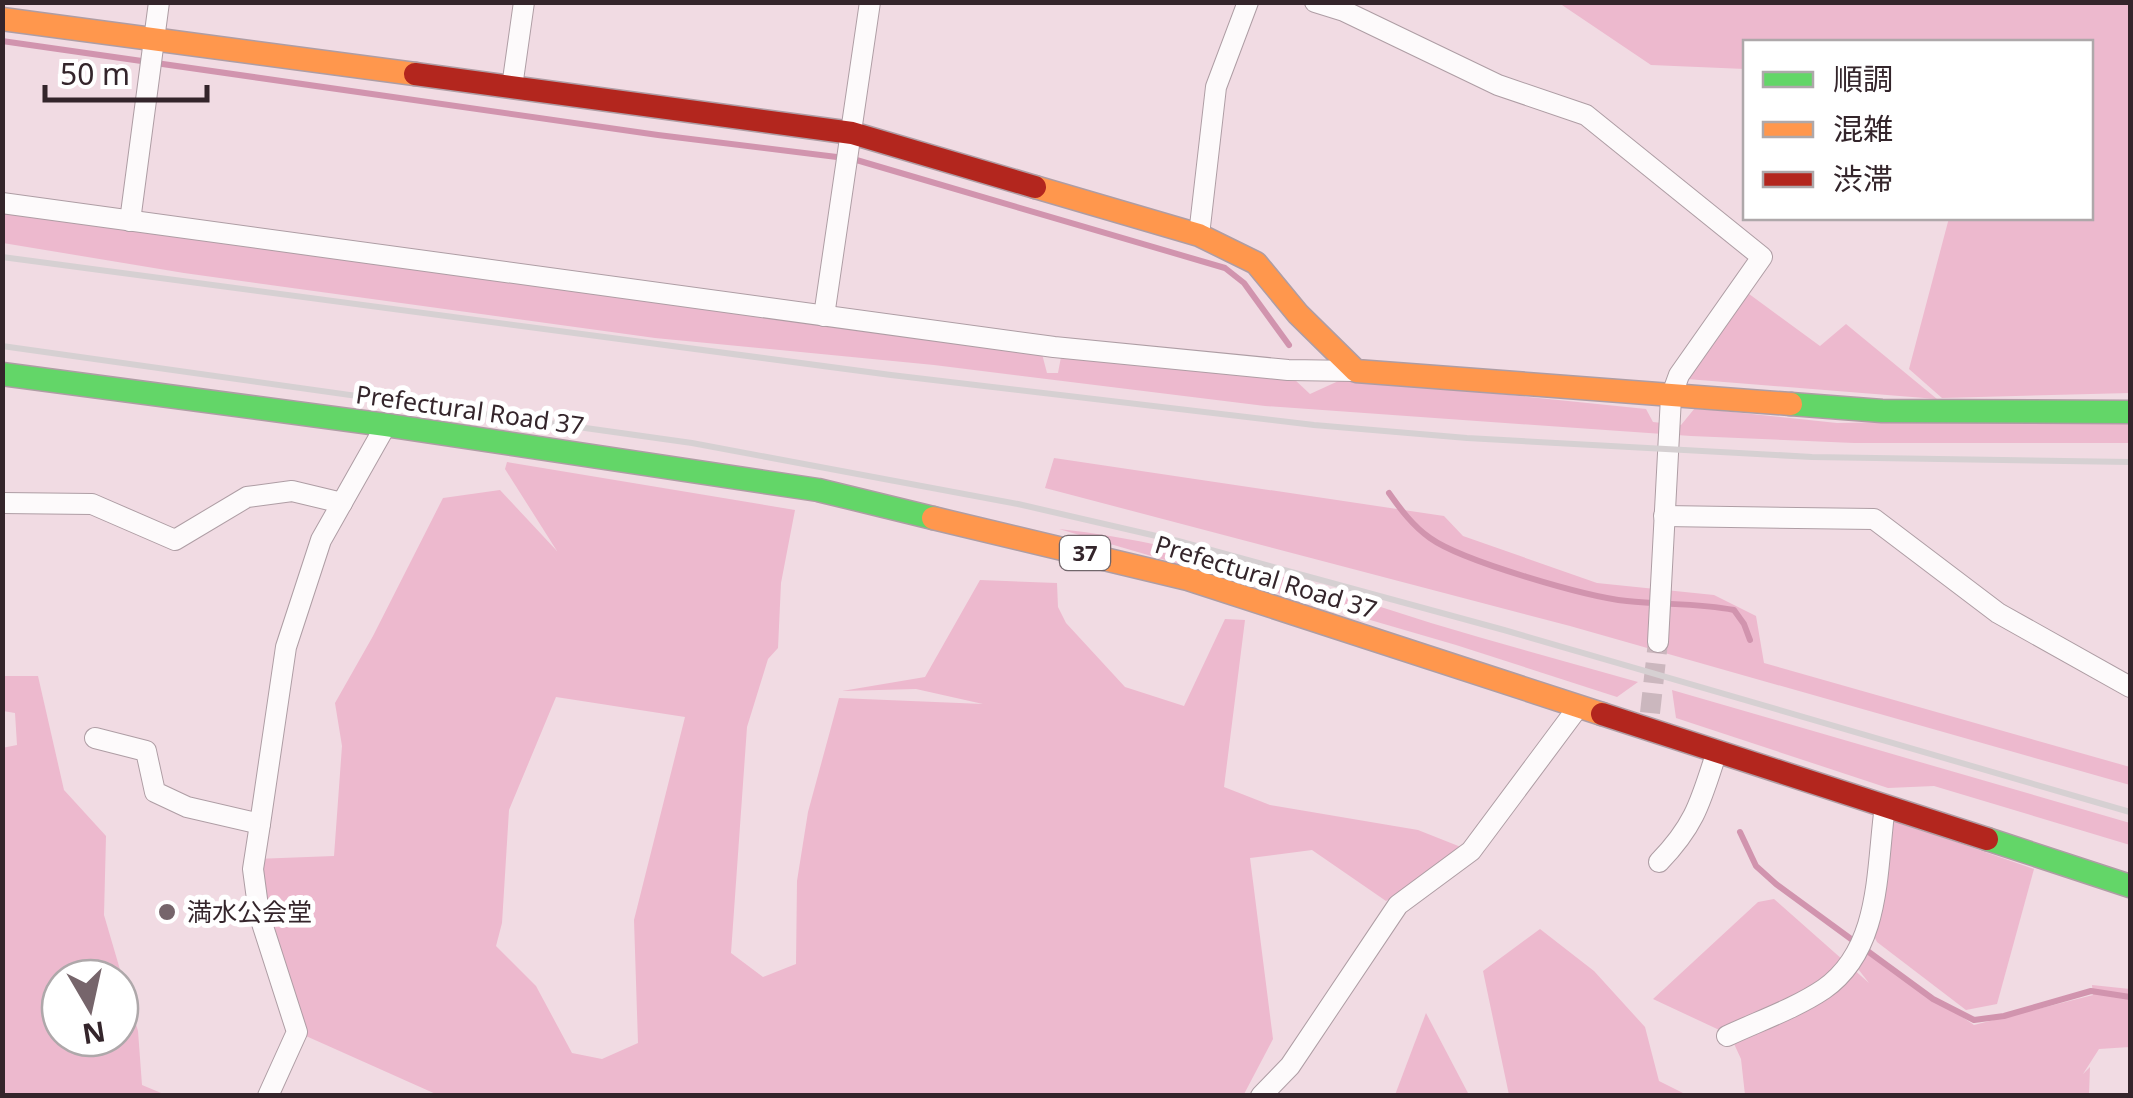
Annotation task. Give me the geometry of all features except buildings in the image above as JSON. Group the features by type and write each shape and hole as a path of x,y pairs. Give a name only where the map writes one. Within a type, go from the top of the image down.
{"street":[{"path":"130,220 159,2"},
{"path":"512,87 524,2"},
{"path":"824,316 870,2"},
{"path":"1199,235 1216,88 1248,2"},
{"path":"1316,2 1344,11 1498,85 1586,114 1762,257 1679,375 1671,397 1659,632"},
{"path":"2,19 852,133 1199,235 1256,262 1298,314 1356,372"},
{"path":"2,203 1054,348 1288,370 1332,370 1882,411 2130,412"},
{"name":"Prefectural Road 37","path":"2,374 386,425 837,494 1188,578 1579,706 1650,721 1718,751 2130,886"},
{"path":"268,1096 298,1032 260,914 253,869 286,648 320,540 386,425"},
{"path":"2,503 92,504 175,540 247,496 292,491 342,502"},
{"path":"1664,516 1874,519 1998,613 2130,687"},
{"path":"1261,1096 1290,1066 1398,904 1471,851 1579,706"},
{"path":"96,738 146,751 155,792 187,807 260,824"},
{"path":"1659,862 1685,836 1698,812 1718,751"},
{"path":"1727,1036 1822,990 1846,971 1861,946 1886,806"}],"shaded area":[{"path":"1559,3 2130,3 2130,393 1942,398 1909,369 1948,220 2093,220 2093,40 1743,40 1743,69 1651,65"},
{"path":"2,211 1042,354 1047,373 1058,373 1061,357 1294,379 1310,394 1345,378 1646,409 1653,422 1681,425 1695,408 1837,423 2130,418 2130,443 1854,443 1691,436 1265,406 934,365 655,338 184,273 3,243"},
{"path":"1745,291 1820,346 1846,324 1937,399 1687,379"},
{"path":"1054,458 1444,516 1463,536 1597,583 1714,595 1756,616 1764,663 2130,767 2130,785 1570,626 1045,488"},
{"path":"507,462 795,510 781,583 778,648 768,659 747,727 731,953 763,977 796,964 797,881 808,812 839,698 983,704 916,689 842,691 925,677 980,580 1057,583 1058,607 1066,623 1125,687 1184,706 1225,619 1245,620 1224,787 1270,805 1418,830 1471,851 1386,901 1312,850 1250,858 1273,1039 1243,1096 438,1095 297,1032 255,859 334,856 342,746 335,703 443,498 500,490 557,551 505,469","holes":["556,697 685,717 634,920 638,1043 602,1059 572,1053 536,986 496,946 502,923 509,810"]},
{"path":"1059,529 1154,544 1247,567 1638,682 1617,697 1456,645"},
{"path":"3,676 38,676 64,790 106,836 104,915 117,958 40,958 40,1058 140,1058 142,1085 166,1095 3,1095 2,748 17,745 15,713 3,711"},
{"path":"1672,690 2130,823 2130,845 1934,786 1888,788 1676,718"},
{"path":"1893,820 2034,869 1997,1004 1966,1010 1877,942 1869,926"},
{"path":"1774,899 1869,983 1855,965 1864,950 1974,1025 2093,995 2092,985 2130,989 2130,1047 2099,1049 2083,1074 2090,1067 2089,1095 1745,1095 1741,1059 1730,1035 1653,999 1758,902"},
{"path":"1540,929 1594,971 1645,1027 1659,1081 1687,1095 1509,1095 1483,971"},
{"path":"1426,1013 1469,1095 1395,1095"}],"waterway":[{"path":"2,41 658,135 853,159 1225,268 1244,283 1289,345"},
{"path":"1389,493 1424,533 1469,557 1525,577 1608,598 1734,610 1750,640"},
{"path":"1740,832 1756,866 1776,884 1933,999 1974,1020 2004,1016 2091,991 2130,997"}],"tunnel":[{"path":"1650,713 1658,642"}],"railway":[{"path":"2,257 891,375 1314,425 1467,438 1812,457 2130,462"},
{"path":"2,346 692,443 1018,504 1178,541 1504,630 2130,812"}],"traffic: fast":[{"path":"2,374 386,425 818,490 933,518"},
{"path":"1791,404 1882,411 2130,412"},
{"path":"1987,839 2130,886"}],"traffic: slow":[{"path":"2,19 415,74"},
{"path":"1035,187 1199,235 1256,263 1298,314 1356,371 1791,404"},
{"path":"933,518 1188,579 1602,714"}],"traffic: jam":[{"path":"415,74 852,133 1035,187"},
{"path":"1602,714 1987,839"}],"place":[{"name":"満水公会堂","path":"167,912"}]}
